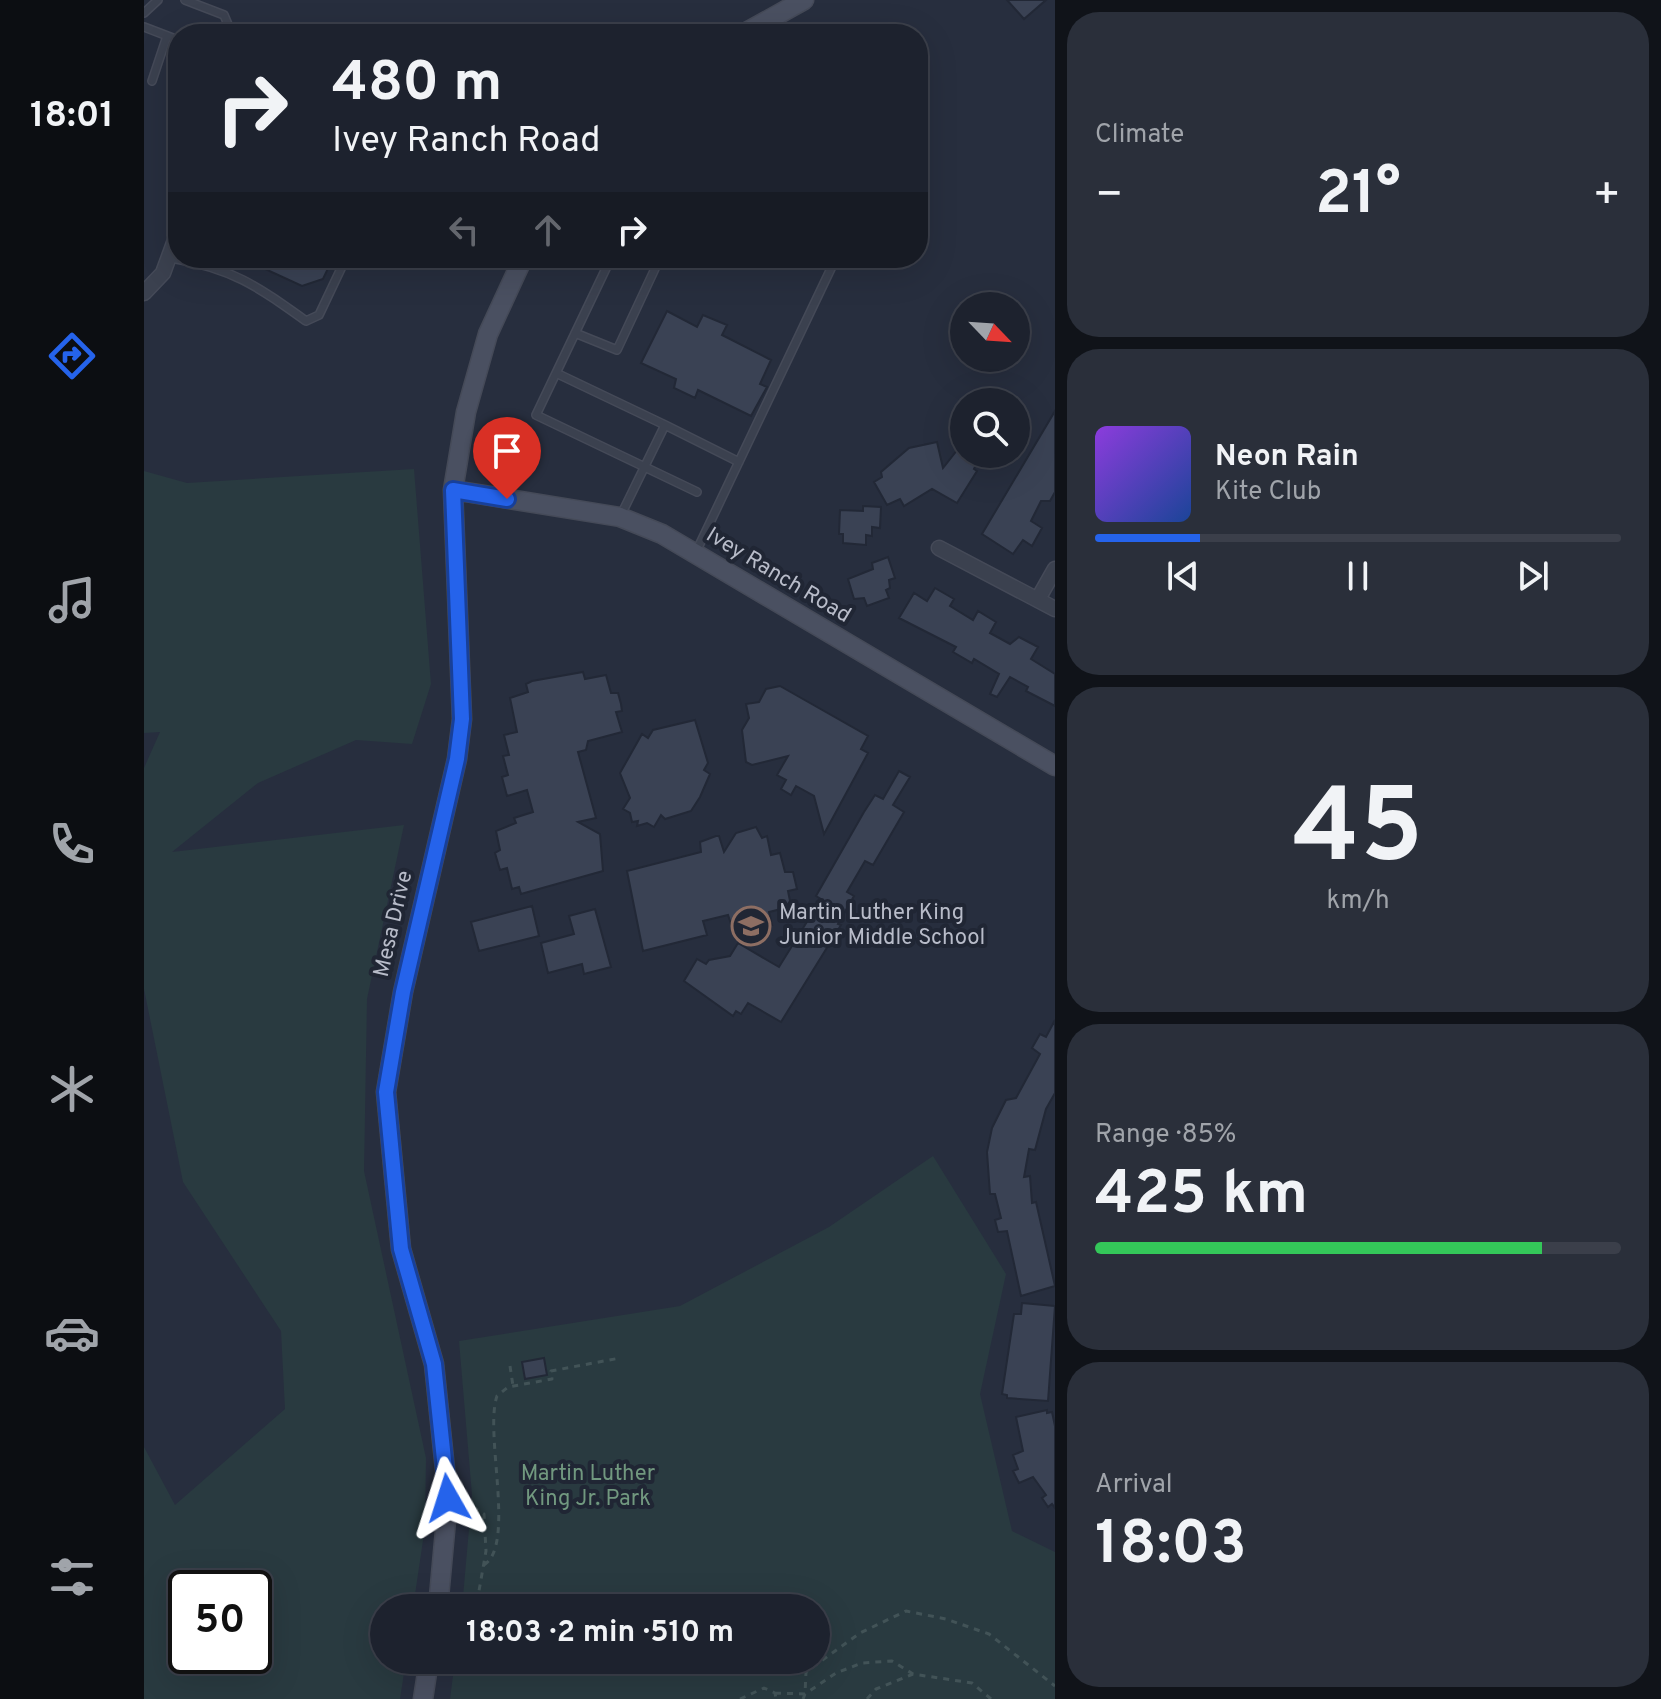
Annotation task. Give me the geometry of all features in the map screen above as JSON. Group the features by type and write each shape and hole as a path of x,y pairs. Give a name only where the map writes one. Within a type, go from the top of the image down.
{"main road":[{"path":"761,24 804,0"},
{"name":"Mesa Drive","path":"439,1594 448,1498 434,1364 401,1249 386,1092 403,992 457,759 462,719 453,490 474,381 488,334 518,268"},
{"name":"Ivey Ranch Road","path":"453,490 620,517 662,534 1055,766"},
{"path":"423,1699 427,1674"}],"street":[{"path":"144,293 168,264"},
{"path":"939,548 1055,609"},
{"path":"1038,599 1055,569"}],"lane":[{"path":"144,13 158,0"},
{"path":"185,0 224,15 228,24"},
{"path":"144,27 167,36 152,81"},
{"path":"217,268 247,279 306,321 319,315 341,268"},
{"path":"606,268 536,415 697,492"},
{"path":"575,333 617,350 655,268"},
{"path":"695,554 831,268"},
{"path":"556,373 739,462"},
{"path":"620,517 665,425"}],"path":[{"path":"484,1565 493,1555 497,1531 493,1408 497,1396 513,1387 552,1379 551,1371 620,1358"},
{"path":"510,1366 513,1387"},
{"path":"473,1507 484,1514 484,1565 479,1594"},
{"path":"804,1696 806,1672 860,1633 906,1611 946,1619 989,1634 1055,1686"},
{"path":"740,1699 764,1688 775,1693 804,1696 836,1673 862,1663 892,1661 913,1674 972,1683 991,1699"},
{"path":"867,1699 876,1689 913,1674"},
{"path":"775,1693 776,1699"}],"green space":[{"path":"414,469 431,684 412,744 356,740 258,783 172,852 404,825 367,999 364,1171 426,1458 425,1527 415,1594 370,1594 370,1674 404,1674 400,1699 144,1699 144,1447 175,1505 285,1409 281,1331 183,1182 144,989 144,768 160,732 144,733 144,471 187,483"},
{"name":"Martin Luther King Jr. Park","path":"933,1156 1006,1274 980,1394 1012,1531 1055,1552 1055,1699 450,1699 453,1674 830,1674 830,1594 463,1594 472,1495 459,1341 680,1306 829,1227"}],"building":[{"path":"1007,0 1046,0 1024,19"},
{"path":"263,268 328,268 323,279 302,286"},
{"path":"667,311 697,327 703,315 727,325 722,335 771,360 760,384 767,387 751,416 698,390 695,398 674,388 676,379 641,363"},
{"path":"1055,411 1055,492 1050,501 1041,501 1031,521 1042,528 1032,546 1023,540 1013,554 982,534 1021,468 1030,468 1030,453"},
{"path":"937,442 943,468 950,459 950,468 974,468 977,471 957,503 932,489 904,506 900,499 887,505 874,482 909,448"},
{"path":"863,506 881,507 880,528 872,527 872,536 866,535 866,545 843,543 843,534 839,534 840,510 863,511"},
{"path":"888,557 895,578 889,580 890,588 886,590 889,598 867,606 864,598 854,599 848,579 873,569 872,563"},
{"path":"935,588 954,599 950,606 973,620 978,611 996,622 990,633 1010,644 1019,637 1038,647 1031,659 1055,674 1055,706 1026,691 1028,687 1010,677 997,697 990,694 999,674 974,659 972,663 953,652 956,647 899,618 914,593 927,601"},
{"path":"583,672 585,679 606,675 611,693 618,693 622,711 616,712 622,732 588,741 586,750 578,752 596,818 578,822 600,834 603,871 521,894 519,887 512,889 507,868 500,870 495,853 500,850 496,831 516,823 514,818 533,812 527,790 507,796 502,777 508,775 503,756 509,755 504,735 517,732 510,698 528,692 526,684 532,681"},
{"path":"780,686 868,736 861,749 868,753 824,834 814,796 796,786 791,795 781,789 786,780 777,775 788,756 752,765 746,762 742,730 749,718 746,704 759,702 766,689"},
{"path":"695,720 708,763 704,770 710,774 700,797 691,811 665,819 661,815 654,827 647,823 637,826 638,821 632,822 630,813 623,809 630,798 620,773 642,734 648,738 653,730"},
{"path":"899,771 910,777 893,805 904,812 873,865 865,861 847,892 854,896 838,924 841,925 781,1022 748,1003 741,1014 736,1011 733,1016 684,981 697,959 706,964 709,960 730,956 738,943 779,967 821,899 816,896 864,812 875,795 883,799"},
{"path":"756,827 762,838 767,836 771,855 780,853 785,872 793,872 797,889 788,891 790,901 785,908 769,912 772,925 735,936 728,915 703,921 707,935 643,951 627,871 701,852 700,842 716,836 719,836 724,852 736,833"},
{"path":"532,906 539,936 479,951 471,922"},
{"path":"595,909 611,967 584,974 582,964 548,973 541,943 574,934 569,916"},
{"path":"1055,1020 1055,1093 1046,1109 1035,1150 1029,1149 1024,1177 1030,1176 1032,1203 1036,1202 1055,1286 1021,1296 1007,1231 998,1232 995,1220 1001,1218 995,1194 990,1194 987,1152 992,1128 1006,1100 1016,1098 1040,1054 1032,1048 1040,1034 1046,1037"},
{"path":"1022,1303 1055,1306 1048,1401 1007,1398 1002,1394 1014,1314 1021,1314"},
{"path":"544,1358 547,1375 525,1379 522,1362"},
{"path":"1047,1410 1047,1413 1052,1412 1055,1426 1055,1508 1052,1504 1048,1507 1042,1498 1046,1495 1033,1477 1019,1483 1013,1471 1018,1469 1013,1455 1023,1451 1016,1417"}],"place":[{"name":"Martin Luther King Junior Middle School","path":"751,926"}],"route":[{"path":"448,1498 434,1364 401,1249 393,1191 386,1092 403,992 457,759 462,719 453,490 507,499"}]}
